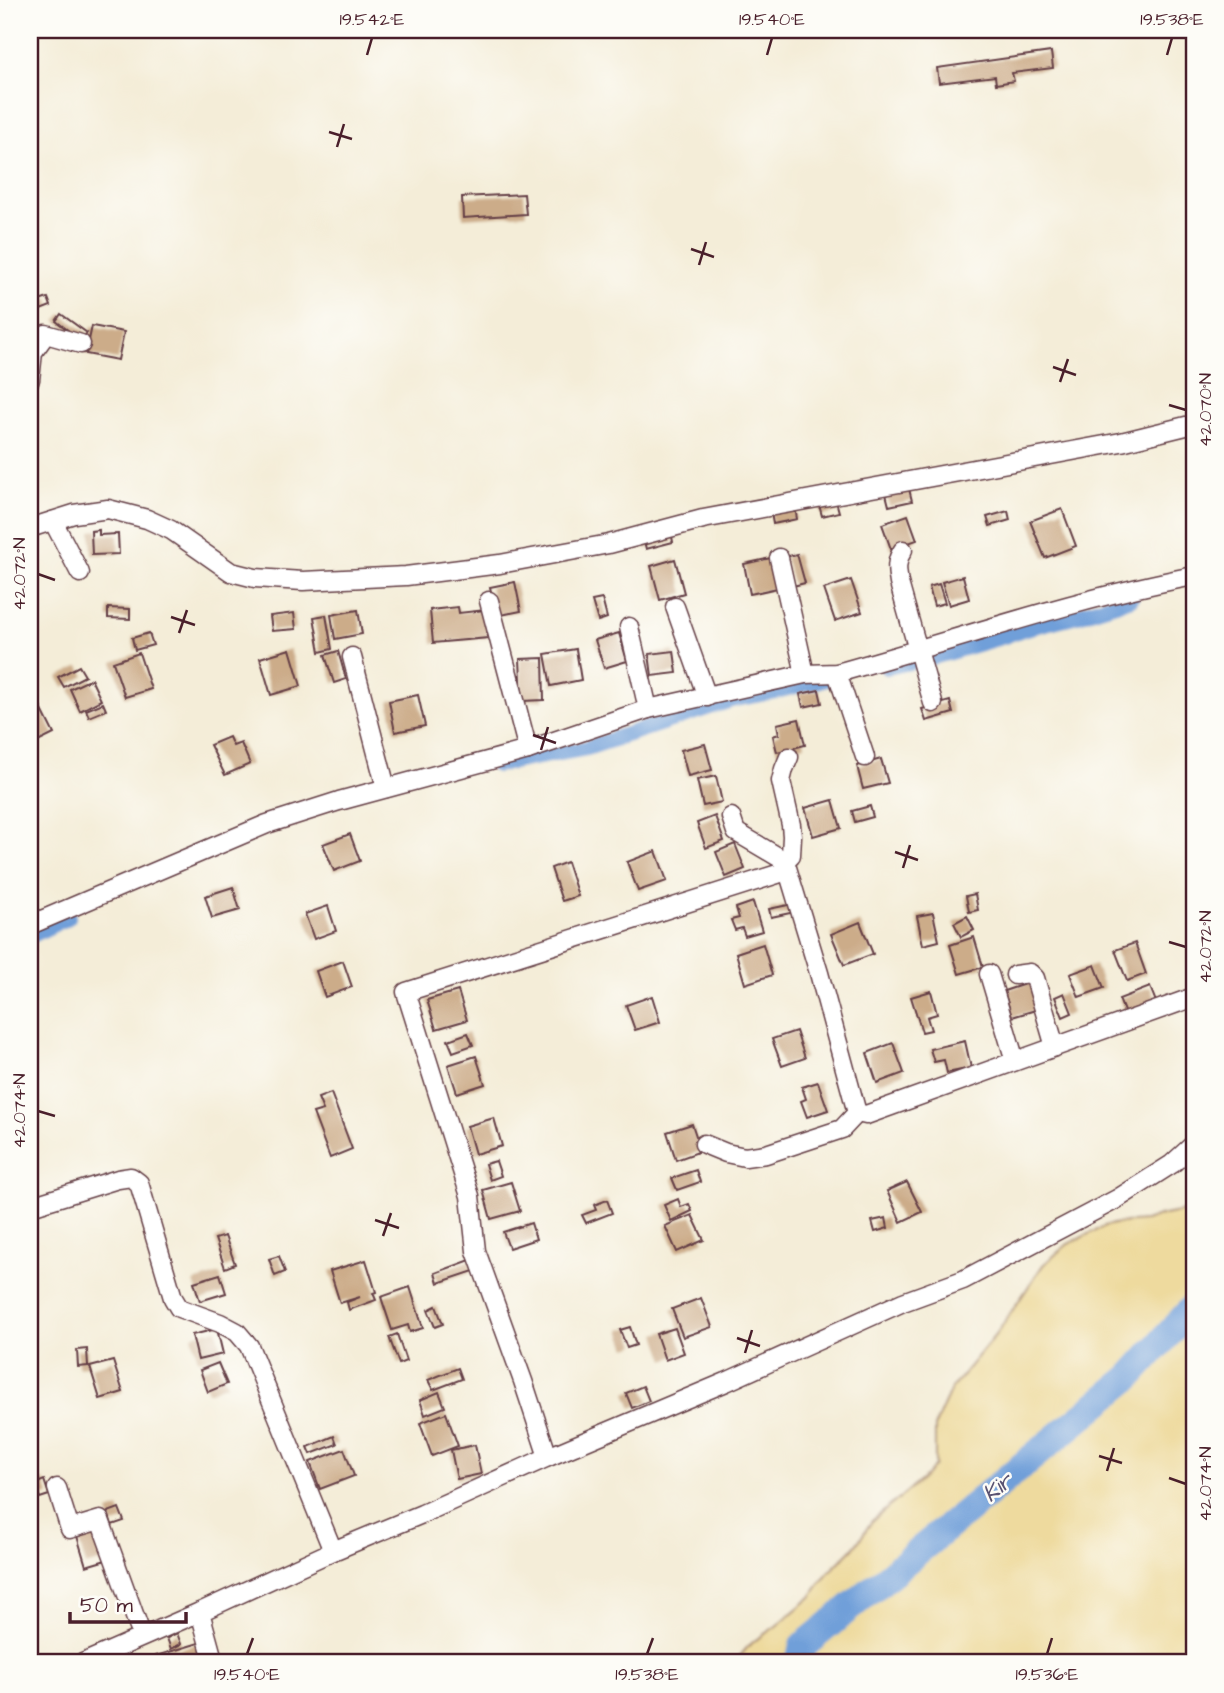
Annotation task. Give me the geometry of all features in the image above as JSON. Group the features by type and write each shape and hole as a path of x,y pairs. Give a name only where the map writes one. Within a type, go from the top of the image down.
{"street":[{"path":"30,380 33,352 46,334 81,344"},
{"path":"30,528 74,514 108,509 147,519 171,530 231,572 255,578 303,581 406,576 500,564 609,544 703,519 1121,442 1194,424"},
{"path":"53,521 80,573"},
{"path":"903,550 898,557 899,583 933,704"},
{"path":"779,558 804,674"},
{"path":"30,925 267,824 386,788 528,750 648,709 804,674 837,673 1074,604 1194,576"},
{"path":"489,601 528,750"},
{"path":"675,607 707,697"},
{"path":"629,627 648,709"},
{"path":"352,657 386,788"},
{"path":"837,673 865,757"},
{"path":"548,1457 477,1251 470,1196 405,992 786,866 791,855 792,836 781,781 789,757"},
{"path":"731,817 736,832 786,866 819,973 857,1113"},
{"path":"1015,975 1030,972 1035,978 1055,1047"},
{"path":"989,974 1015,1061"},
{"path":"857,1113 866,1115 1194,997"},
{"path":"704,1144 745,1157 766,1154 842,1129 857,1113"},
{"path":"83,1663 903,1302 963,1280 1116,1199 1172,1164 1194,1144"},
{"path":"31,1206 118,1179 131,1177 139,1183 173,1298 179,1308 220,1323 236,1332 249,1346 333,1551"},
{"path":"57,1488 70,1530 100,1520 142,1636"},
{"path":"200,1612 214,1663"}],"sand":[{"path":"1194,1209 1194,1663 734,1663 751,1643 811,1597 827,1574 856,1545 872,1521 927,1475 935,1465 935,1425 951,1389 997,1333 1043,1265 1068,1244 1105,1226 1145,1221"}],"building":[{"path":"1051,52 1053,68 1012,73 1014,81 996,84 995,76 939,83 937,68"},
{"path":"524,194 526,214 463,218 462,197"},
{"path":"48,298 51,306 30,314 30,304"},
{"path":"61,314 87,333 81,340 56,321"},
{"path":"92,326 124,332 118,360 86,354"},
{"path":"909,489 912,501 889,506 886,494"},
{"path":"836,501 839,512 822,516 819,505"},
{"path":"795,508 797,519 773,524 771,513"},
{"path":"1062,509 1076,546 1045,558 1030,521"},
{"path":"1008,511 1010,520 990,526 987,517"},
{"path":"908,515 917,540 891,549 882,524"},
{"path":"99,530 99,535 118,534 119,554 92,555 91,531"},
{"path":"671,531 673,542 646,549 643,537"},
{"path":"797,554 805,583 793,586 785,557"},
{"path":"775,557 782,587 750,594 744,564"},
{"path":"675,559 684,593 660,600 651,566"},
{"path":"963,576 969,599 949,605 942,582"},
{"path":"851,580 862,612 835,621 824,589"},
{"path":"515,582 521,611 496,616 490,587"},
{"path":"939,584 945,603 934,606 929,587"},
{"path":"602,599 607,618 598,621 592,601"},
{"path":"458,607 459,613 485,610 488,638 433,643 430,610"},
{"path":"108,608 130,609 130,619 108,618"},
{"path":"358,610 362,634 335,639 331,615"},
{"path":"294,613 296,629 272,631 270,616"},
{"path":"326,615 332,649 320,652 314,617"},
{"path":"149,633 153,645 135,650 132,638"},
{"path":"619,633 627,661 604,668 595,640"},
{"path":"290,649 301,686 271,695 260,658"},
{"path":"576,649 581,680 551,686 545,654"},
{"path":"338,651 346,679 334,683 325,655"},
{"path":"674,651 677,673 652,676 649,654"},
{"path":"139,653 151,689 125,697 113,662"},
{"path":"543,658 544,700 522,701 520,659"},
{"path":"79,666 85,676 64,687 58,677"},
{"path":"91,679 101,700 80,711 70,689"},
{"path":"819,690 822,703 803,707 800,694"},
{"path":"418,695 425,726 395,732 389,701"},
{"path":"950,701 953,713 926,721 922,709"},
{"path":"103,703 106,710 89,717 86,710"},
{"path":"40,706 54,734 30,746 30,711"},
{"path":"799,719 805,745 777,752 773,736 779,734 777,724"},
{"path":"229,737 233,746 241,743 250,764 225,775 210,745"},
{"path":"705,744 712,770 688,776 681,750"},
{"path":"881,759 888,783 863,789 857,766"},
{"path":"716,776 722,802 703,806 697,780"},
{"path":"833,800 841,828 813,836 805,808"},
{"path":"870,806 873,817 855,822 852,811"},
{"path":"715,816 724,841 706,848 697,823"},
{"path":"350,834 360,861 334,871 323,844"},
{"path":"735,844 745,869 726,877 716,852"},
{"path":"656,851 667,881 638,891 627,862"},
{"path":"567,862 578,896 562,901 551,868"},
{"path":"233,887 240,910 212,918 205,896"},
{"path":"975,894 978,910 969,912 966,896"},
{"path":"753,902 762,931 745,936 742,928 735,930 731,920 739,918 736,908"},
{"path":"793,904 795,912 771,917 769,909"},
{"path":"328,906 336,931 314,939 305,914"},
{"path":"933,913 939,941 923,945 917,916"},
{"path":"967,916 974,930 961,937 954,923"},
{"path":"860,922 873,954 844,965 831,934"},
{"path":"974,937 983,967 959,974 950,945"},
{"path":"1135,943 1146,974 1127,981 1115,950"},
{"path":"763,944 772,975 745,984 736,953"},
{"path":"343,961 352,987 325,997 316,971"},
{"path":"1095,965 1104,988 1079,997 1070,974"},
{"path":"1031,982 1039,1009 1012,1017 1004,991"},
{"path":"1150,987 1158,1007 1127,1019 1119,999"},
{"path":"458,991 467,1020 436,1029 427,1000"},
{"path":"931,991 937,1014 927,1017 931,1030 922,1032 911,997"},
{"path":"1064,993 1072,1013 1063,1017 1055,997"},
{"path":"652,996 660,1022 635,1030 626,1005"},
{"path":"796,1031 805,1058 782,1066 772,1039"},
{"path":"468,1033 473,1045 453,1052 448,1040"},
{"path":"965,1041 971,1068 947,1073 944,1060 934,1062 930,1049"},
{"path":"893,1043 904,1073 877,1083 867,1053"},
{"path":"476,1056 485,1084 457,1093 448,1065"},
{"path":"818,1082 828,1110 807,1117 801,1101 806,1099 802,1087"},
{"path":"331,1093 352,1149 330,1158 313,1113 323,1110 318,1098"},
{"path":"494,1118 502,1146 475,1154 467,1126"},
{"path":"692,1124 701,1151 676,1160 667,1132"},
{"path":"496,1161 501,1176 490,1180 485,1164"},
{"path":"696,1170 700,1182 677,1190 672,1178"},
{"path":"511,1182 520,1211 491,1219 483,1190"},
{"path":"907,1182 922,1212 901,1222 887,1191"},
{"path":"678,1199 681,1207 689,1204 692,1211 671,1221 664,1205"},
{"path":"607,1200 612,1213 586,1223 582,1215 596,1210 594,1205"},
{"path":"692,1215 704,1240 677,1252 665,1226"},
{"path":"886,1218 888,1228 875,1232 872,1221"},
{"path":"531,1223 536,1239 509,1248 503,1232"},
{"path":"225,1236 235,1264 225,1268 215,1239"},
{"path":"279,1256 285,1272 275,1276 269,1259"},
{"path":"473,1259 477,1270 438,1283 435,1273"},
{"path":"366,1260 376,1300 349,1310 347,1302 360,1297 340,1303 330,1271"},
{"path":"220,1274 226,1293 200,1301 194,1282"},
{"path":"410,1287 423,1328 410,1332 408,1325 392,1330 381,1297"},
{"path":"701,1298 712,1327 683,1337 672,1309"},
{"path":"436,1306 443,1324 435,1327 428,1310"},
{"path":"630,1327 636,1345 627,1348 620,1330"},
{"path":"675,1328 684,1353 665,1360 656,1334"},
{"path":"217,1329 223,1354 198,1360 192,1335"},
{"path":"397,1334 406,1361 399,1364 389,1337"},
{"path":"87,1349 88,1366 78,1367 77,1350"},
{"path":"113,1361 123,1392 100,1399 90,1367"},
{"path":"218,1363 227,1384 208,1392 200,1370"},
{"path":"458,1368 462,1379 433,1390 428,1380"},
{"path":"643,1386 649,1401 632,1408 626,1393"},
{"path":"439,1392 445,1407 425,1415 420,1400"},
{"path":"446,1413 458,1446 432,1456 420,1423"},
{"path":"334,1436 337,1444 311,1454 308,1447"},
{"path":"475,1445 481,1474 457,1479 451,1450"},
{"path":"344,1449 354,1476 320,1489 310,1462"},
{"path":"44,1480 49,1495 40,1498 35,1484"},
{"path":"119,1508 124,1521 112,1525 108,1512"},
{"path":"97,1530 106,1560 86,1566 77,1536"},
{"path":"177,1633 181,1644 171,1649 167,1638"},
{"path":"199,1643 206,1663 158,1663 156,1656"}],"waterway":[{"path":"887,667 936,656 1131,598"},
{"path":"497,765 587,748 731,700 827,679"},
{"path":"30,936 68,917"},
{"name":"Kir","path":"799,1663 803,1646 1130,1377 1194,1306"}]}
